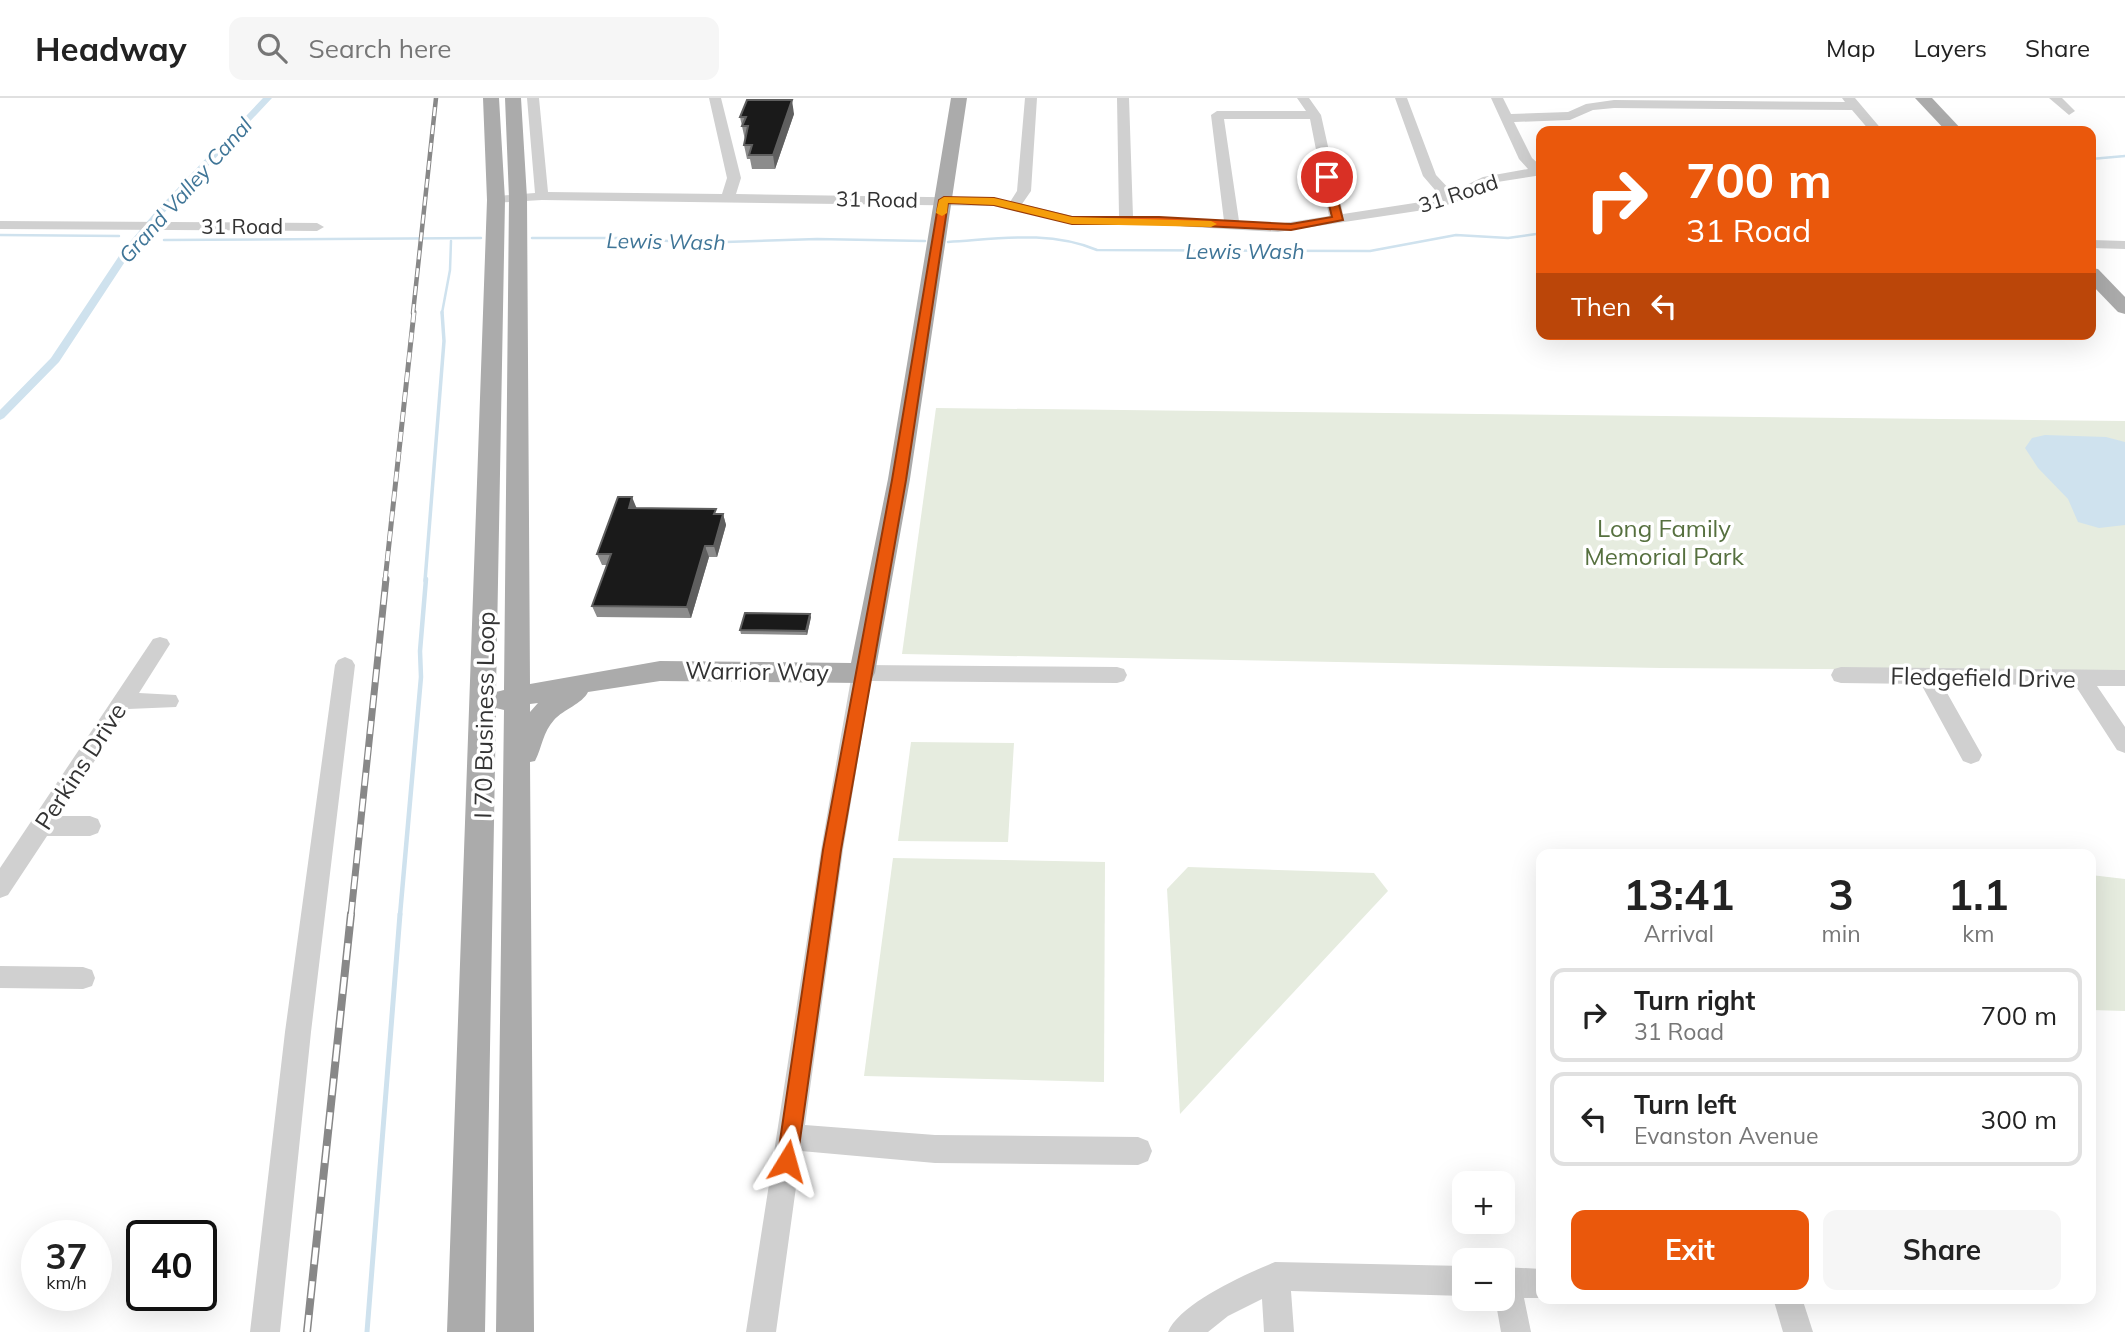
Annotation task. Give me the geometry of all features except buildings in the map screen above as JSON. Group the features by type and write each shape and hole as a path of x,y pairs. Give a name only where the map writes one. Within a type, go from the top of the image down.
{"main road":[{"name":"I 70 Business Loop","path":"491,98 507,199 519,597 515,1332"},
{"name":"I 70 Business Loop","path":"466,1332 484,704 513,98"},
{"path":"862,673 899,480 960,98"},
{"path":"1923,98 1950,126"},
{"path":"2096,278 2125,308"},
{"path":"519,597 525,649 534,670 554,677 623,675"},
{"name":"Warrior Way","path":"484,704 623,675 694,669 862,673"},
{"path":"518,819 525,751 531,731 542,713 572,693 623,675"}],"street":[{"path":"533,98 542,196"},
{"path":"715,98 734,178 728,198"},
{"path":"1015,205 1024,191 1031,98"},
{"path":"1123,98 1126,221"},
{"path":"1303,98 1315,115 1337,220"},
{"path":"1401,98 1430,177 1451,199"},
{"path":"1497,98 1526,159 1536,168"},
{"path":"2055,98 2069,111"},
{"path":"1507,118 1570,117 1590,107 1614,104 1852,102 1873,126"},
{"path":"1232,225 1217,115 1315,115"},
{"name":"31 Road","path":"507,199 542,196 944,200 1015,205 1072,220 1278,228 1451,199 1488,180 1536,172"},
{"name":"31 Road","path":"0,225 317,227"},
{"path":"2096,244 2125,245"},
{"name":"Perkins Drive","path":"0,888 160,644"},
{"path":"265,1332 298,1032 345,665"},
{"path":"761,1332 832,850 862,673"},
{"name":"Warrior Way","path":"862,673 1117,676"},
{"name":"Fledgefield Drive","path":"1841,675 2125,678"},
{"path":"1927,676 1971,755"},
{"path":"2081,678 2125,744"},
{"path":"122,701 169,701"},
{"path":"42,826 90,826"},
{"path":"0,977 83,978"},
{"path":"791,1137 934,1149 1138,1151"},
{"path":"1275,1276 1279,1332"},
{"path":"1183,1332 1218,1306 1275,1276 1452,1281"},
{"path":"1515,1283 1536,1284"},
{"path":"1789,1304 1798,1332"},
{"path":"1511,1311 1516,1332"}],"green space":[{"name":"Long Family Memorial Park","path":"936,408 2125,421 2125,671 1661,668 902,654"},
{"path":"911,742 1014,743 1008,842 898,841"},
{"path":"893,858 1105,862 1104,1082 864,1076"},
{"path":"1188,867 1374,873 1388,891 1180,1114 1167,889"},
{"path":"2096,876 2125,879 2125,1011 2096,1010"}],"water":[{"path":"2045,435 2106,437 2125,442 2125,525 2099,528 2078,522 2068,499 2038,468 2025,448 2032,438"}],"waterway":[{"name":"Grand Valley Canal","path":"0,416 55,360 126,252 159,213 268,98"},
{"name":"Lewis Wash","path":"2096,159 2125,156"},
{"name":"Lewis Wash","path":"948,242 1023,237 1060,240 1097,250 1370,251 1456,235 1508,238 1536,234"},
{"name":"Lewis Wash","path":"0,235 119,236"},
{"name":"Lewis Wash","path":"164,240 481,238"},
{"name":"Lewis Wash","path":"532,238 628,238 695,243 817,239 925,241"},
{"path":"442,313 450,270 451,241"},
{"path":"425,581 444,341 442,313"},
{"path":"400,915 421,677 420,651 426,579"},
{"path":"367,1332 400,914"}],"railway":[{"path":"413,313 436,98"},
{"path":"385,581 414,312"},
{"path":"351,915 386,579"},
{"path":"307,1332 351,914"}],"slow traffic":[{"path":"942,213 944,200 994,202 1072,220 1159,220 1211,224"}],"route":[{"path":"787,1161 832,850 899,480 944,200 1015,205 1056,218 1072,220 1159,220 1265,228 1291,227 1337,220 1327,177"}]}
